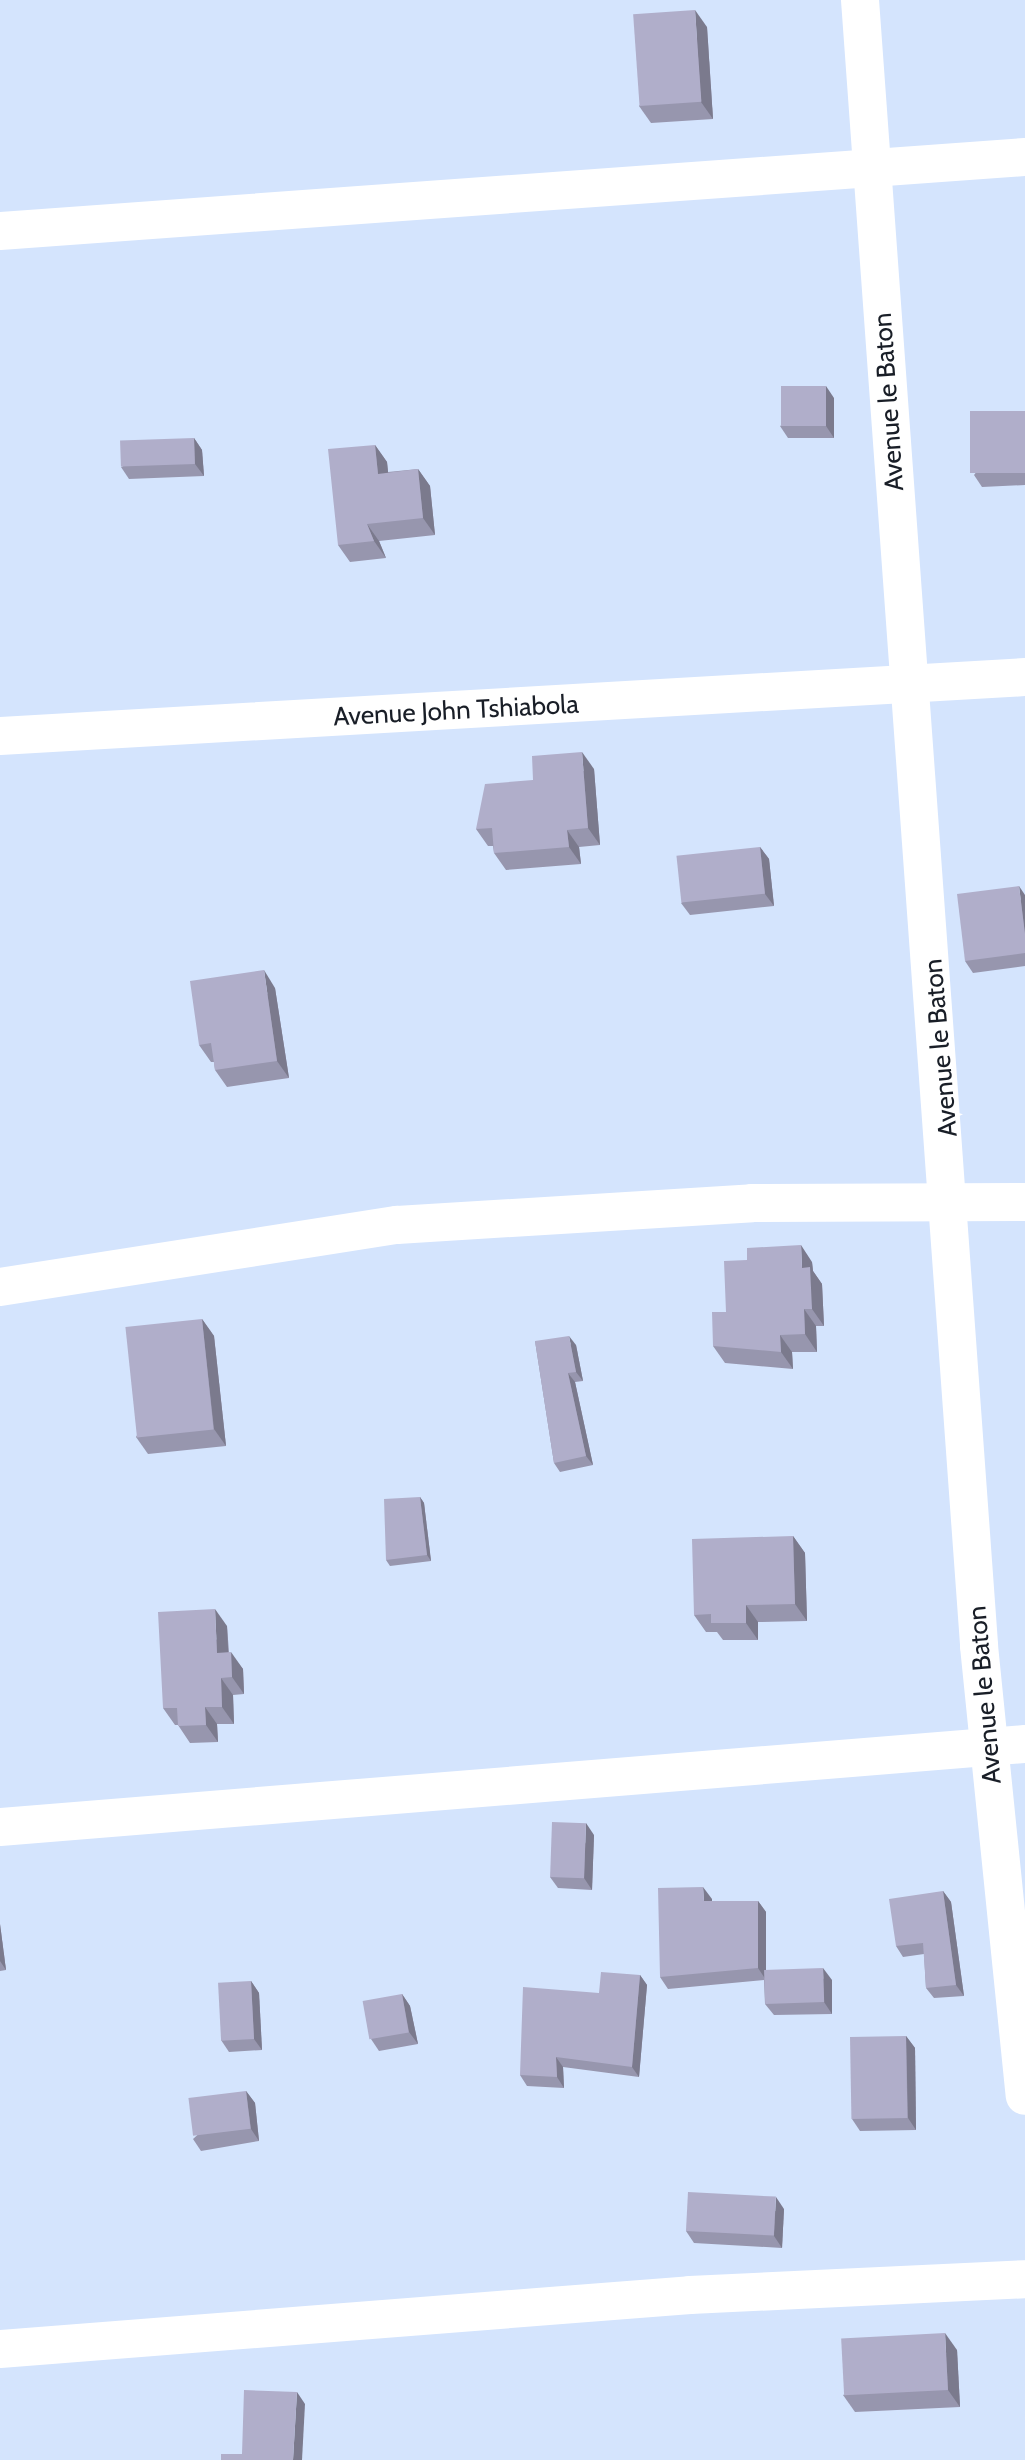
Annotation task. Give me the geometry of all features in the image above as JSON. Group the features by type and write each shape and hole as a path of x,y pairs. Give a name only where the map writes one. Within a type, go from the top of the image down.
{"street":[{"name":"Avenue le Baton","path":"860,0 952,1200 987,1748 1025,2096"},
{"path":"0,231 1025,157"},
{"name":"Avenue John Tshiabola","path":"0,736 1025,677"},
{"path":"0,1287 397,1225 752,1203 1025,1202"},
{"path":"0,1827 1025,1744"},
{"path":"0,2349 690,2295 1025,2279"}],"building":[{"path":"695,10 701,102 640,106 633,14"},
{"path":"781,386 826,386 826,426 781,426"},
{"path":"970,411 1025,411 1025,473 970,473"},
{"path":"194,438 195,464 121,467 120,441"},
{"path":"375,445 378,474 418,469 423,518 367,524 374,541 338,545 328,449"},
{"path":"582,752 588,828 567,830 569,847 494,853 492,828 476,829 485,784 533,780 532,756"},
{"path":"760,847 765,894 681,903 676,856"},
{"path":"1019,886 1025,953 965,961 957,894"},
{"path":"264,970 277,1061 215,1070 211,1043 199,1045 190,981"},
{"path":"801,1245 802,1268 810,1267 812,1309 804,1309 805,1334 780,1335 781,1352 713,1346 712,1312 726,1312 724,1261 747,1260 747,1248"},
{"path":"202,1319 214,1429 137,1437 125,1327"},
{"path":"569,1336 576,1372 568,1373 586,1456 554,1463 535,1341"},
{"path":"420,1497 427,1555 386,1560 384,1499"},
{"path":"793,1536 795,1604 746,1605 746,1623 711,1623 711,1614 694,1615 692,1539"},
{"path":"215,1609 217,1653 231,1652 232,1677 221,1678 222,1707 205,1707 206,1725 178,1726 177,1708 163,1708 158,1612"},
{"path":"552,1822 586,1823 584,1878 550,1877"},
{"path":"703,1887 704,1901 758,1901 758,1968 660,1977 658,1888"},
{"path":"943,1891 956,1985 926,1988 923,1943 896,1946 889,1899"},
{"path":"823,1968 824,2002 765,2004 764,1970"},
{"path":"601,1972 640,1975 632,2067 556,2057 557,2077 520,2075 523,1987 599,1993"},
{"path":"251,1981 254,2039 221,2041 218,1983"},
{"path":"402,1994 409,2032 369,2039 363,2001"},
{"path":"906,2036 907,2118 851,2119 850,2037"},
{"path":"246,2091 251,2129 193,2136 188,2098"},
{"path":"688,2192 776,2197 774,2236 686,2231"},
{"path":"945,2333 948,2390 844,2395 841,2338"},
{"path":"244,2390 297,2392 293,2460 221,2460 221,2454 242,2454"}]}
